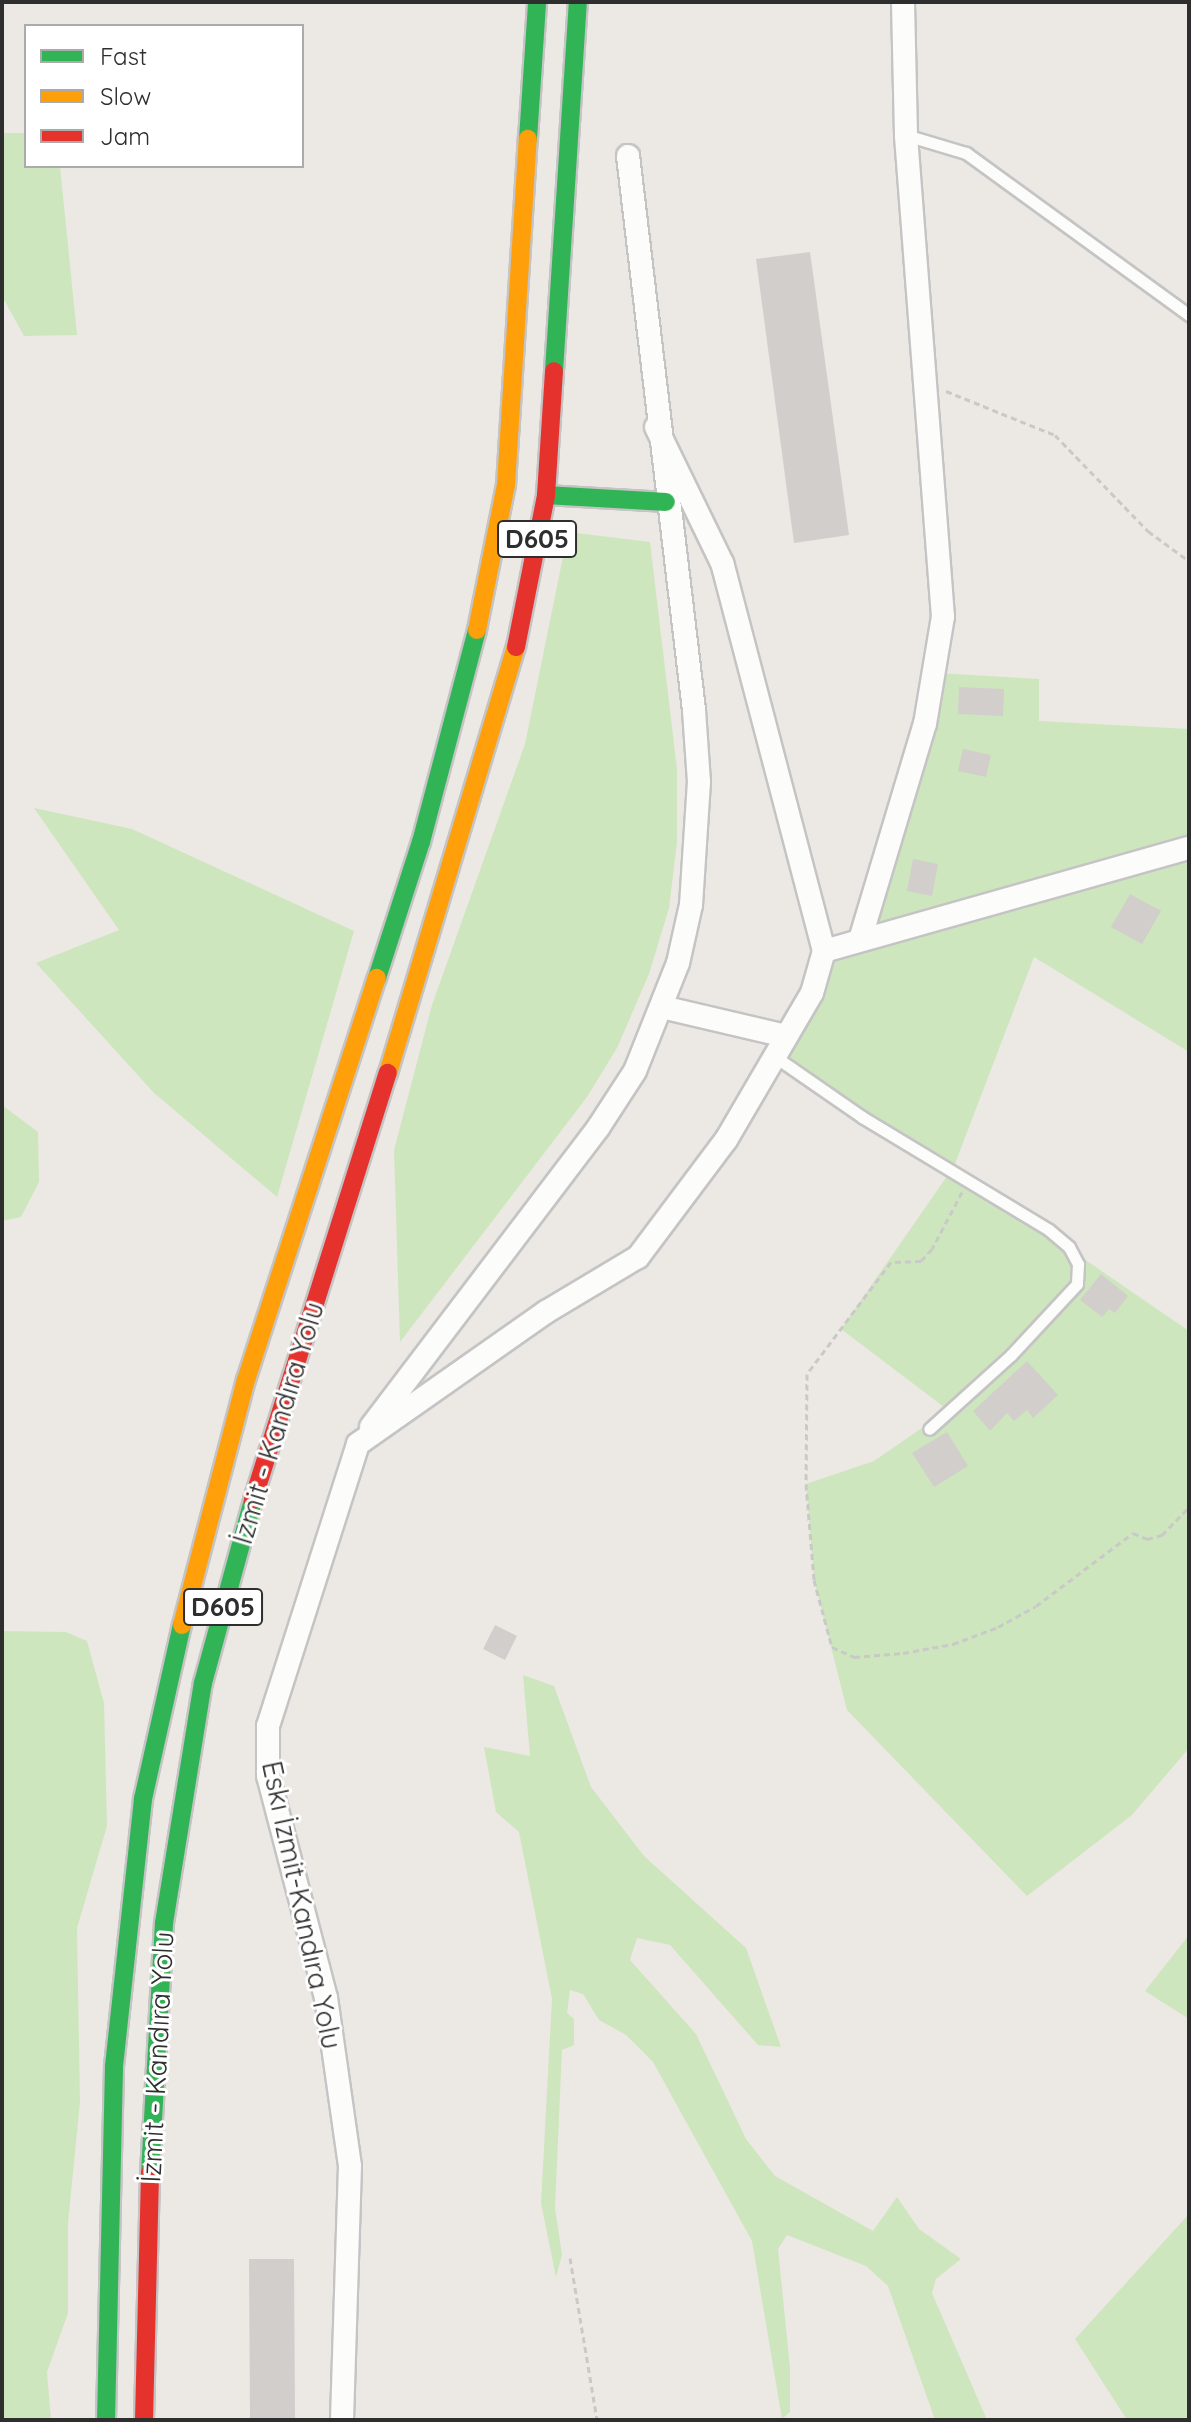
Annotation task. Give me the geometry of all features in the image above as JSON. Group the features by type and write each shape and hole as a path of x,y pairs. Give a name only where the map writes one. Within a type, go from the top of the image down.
{"highway":[{"path":"106,2420 114,2066 143,1799 189,1590 246,1380 421,842 471,659 506,485 537,2"},
{"name":"D605","path":"546,495 578,2"},
{"path":"546,495 666,502"},
{"name":"İzmit - Kandıra Yolu","path":"144,2420 152,2072 164,1923 203,1683 241,1539 467,824 512,666 546,495"}],"street":[{"path":"860,940 925,724 938,659 940,566 906,135 903,2"},
{"path":"358,1444 598,1128 635,1071 662,1007 691,905 698,797 694,710 656,427 628,156"},
{"path":"358,1444 546,1312 638,1257 726,1140 812,993 824,951 722,563 656,427"},
{"path":"824,951 1189,848"},
{"path":"662,1007 786,1036"},
{"name":"Eskı İzmit-Kandıra Yolu","path":"342,2420 350,2166 326,1998 268,1776 268,1726 358,1444"}],"lane":[{"path":"906,135 966,153 1189,315"},
{"path":"774,1056 862,1117 968,1178 1069,1247 1078,1264 1077,1284 1011,1355 929,1429"}],"path":[{"path":"924,382 1055,435 1148,531 1189,561"},
{"path":"968,1178 932,1249 921,1261 891,1262 807,1374 806,1484 814,1580 832,1647 854,1657 903,1653 953,1644 998,1627 1036,1606 1133,1533 1147,1539 1162,1535 1189,1507"},
{"path":"570,2258 597,2420"}],"green space":[{"path":"2,133 24,133 24,168 60,168 77,335 24,336 2,296"},
{"path":"568,532 650,542 677,769 677,842 669,908 649,974 617,1048 587,1097 400,1342 394,1150 432,1005 525,744"},
{"path":"937,673 1039,679 1039,721 1189,729 1189,1052 1034,957 953,1169 1189,1331 1189,1748 1132,1815 1027,1896 847,1710 814,1580 806,1484 874,1461 948,1410 841,1329 952,1169 774,1056 824,951 860,940"},
{"path":"34,808 132,829 354,931 277,1197 154,1093 36,963 119,930"},
{"path":"2,1105 38,1132 39,1182 21,1217 2,1221"},
{"path":"2,1631 66,1632 87,1641 104,1703 107,1826 77,1928 80,2102 68,2223 68,2313 47,2372 51,2420 2,2420"},
{"path":"523,1675 554,1686 591,1787 644,1856 746,1948 781,2047 758,2045 670,1945 637,1938 630,1960 696,2034 746,2139 775,2176 873,2231 897,2197 919,2229 961,2259 936,2279 932,2293 987,2420 935,2420 888,2286 866,2266 787,2235 778,2249 790,2368 790,2412 782,2419 752,2241 653,2062 626,2035 599,2020 583,1994 570,1990 567,2013 574,2019 574,2045 562,2050 555,2208 562,2255 556,2277 541,2203 552,1999 519,1832 496,1812 484,1747 530,1756"},
{"path":"1189,1935 1189,2019 1145,1991"},
{"path":"1189,2214 1189,2420 1127,2420 1075,2339"}],"building":[{"path":"810,252 849,535 794,543 756,259"},
{"path":"959,687 1004,689 1003,716 958,714"},
{"path":"963,749 991,755 986,777 958,771"},
{"path":"913,859 938,864 932,896 907,891"},
{"path":"1130,894 1161,911 1142,944 1111,927"},
{"path":"1101,1274 1128,1296 1115,1313 1109,1309 1102,1317 1080,1300"},
{"path":"1027,1361 1058,1395 1033,1418 1027,1410 1014,1421 1007,1413 990,1431 973,1411"},
{"path":"947,1432 968,1466 934,1487 912,1453"},
{"path":"495,1625 517,1636 505,1660 483,1649"},
{"path":"249,2259 294,2259 295,2420 250,2420"}],"traffic: fast":[{"path":"528,139 537,2"},
{"path":"554,371 578,2"},
{"path":"546,495 666,502"},
{"path":"377,978 421,842 477,630"},
{"path":"150,2173 164,1923 203,1683 253,1500"},
{"path":"106,2420 114,2066 143,1799 182,1625"}],"traffic: slow":[{"path":"477,630 506,485 528,139"},
{"path":"388,1073 516,647"},
{"path":"182,1625 246,1380 377,978"}],"traffic: jam":[{"path":"516,647 546,495 554,371"},
{"path":"253,1500 388,1073"},
{"path":"144,2420 150,2173"}]}
